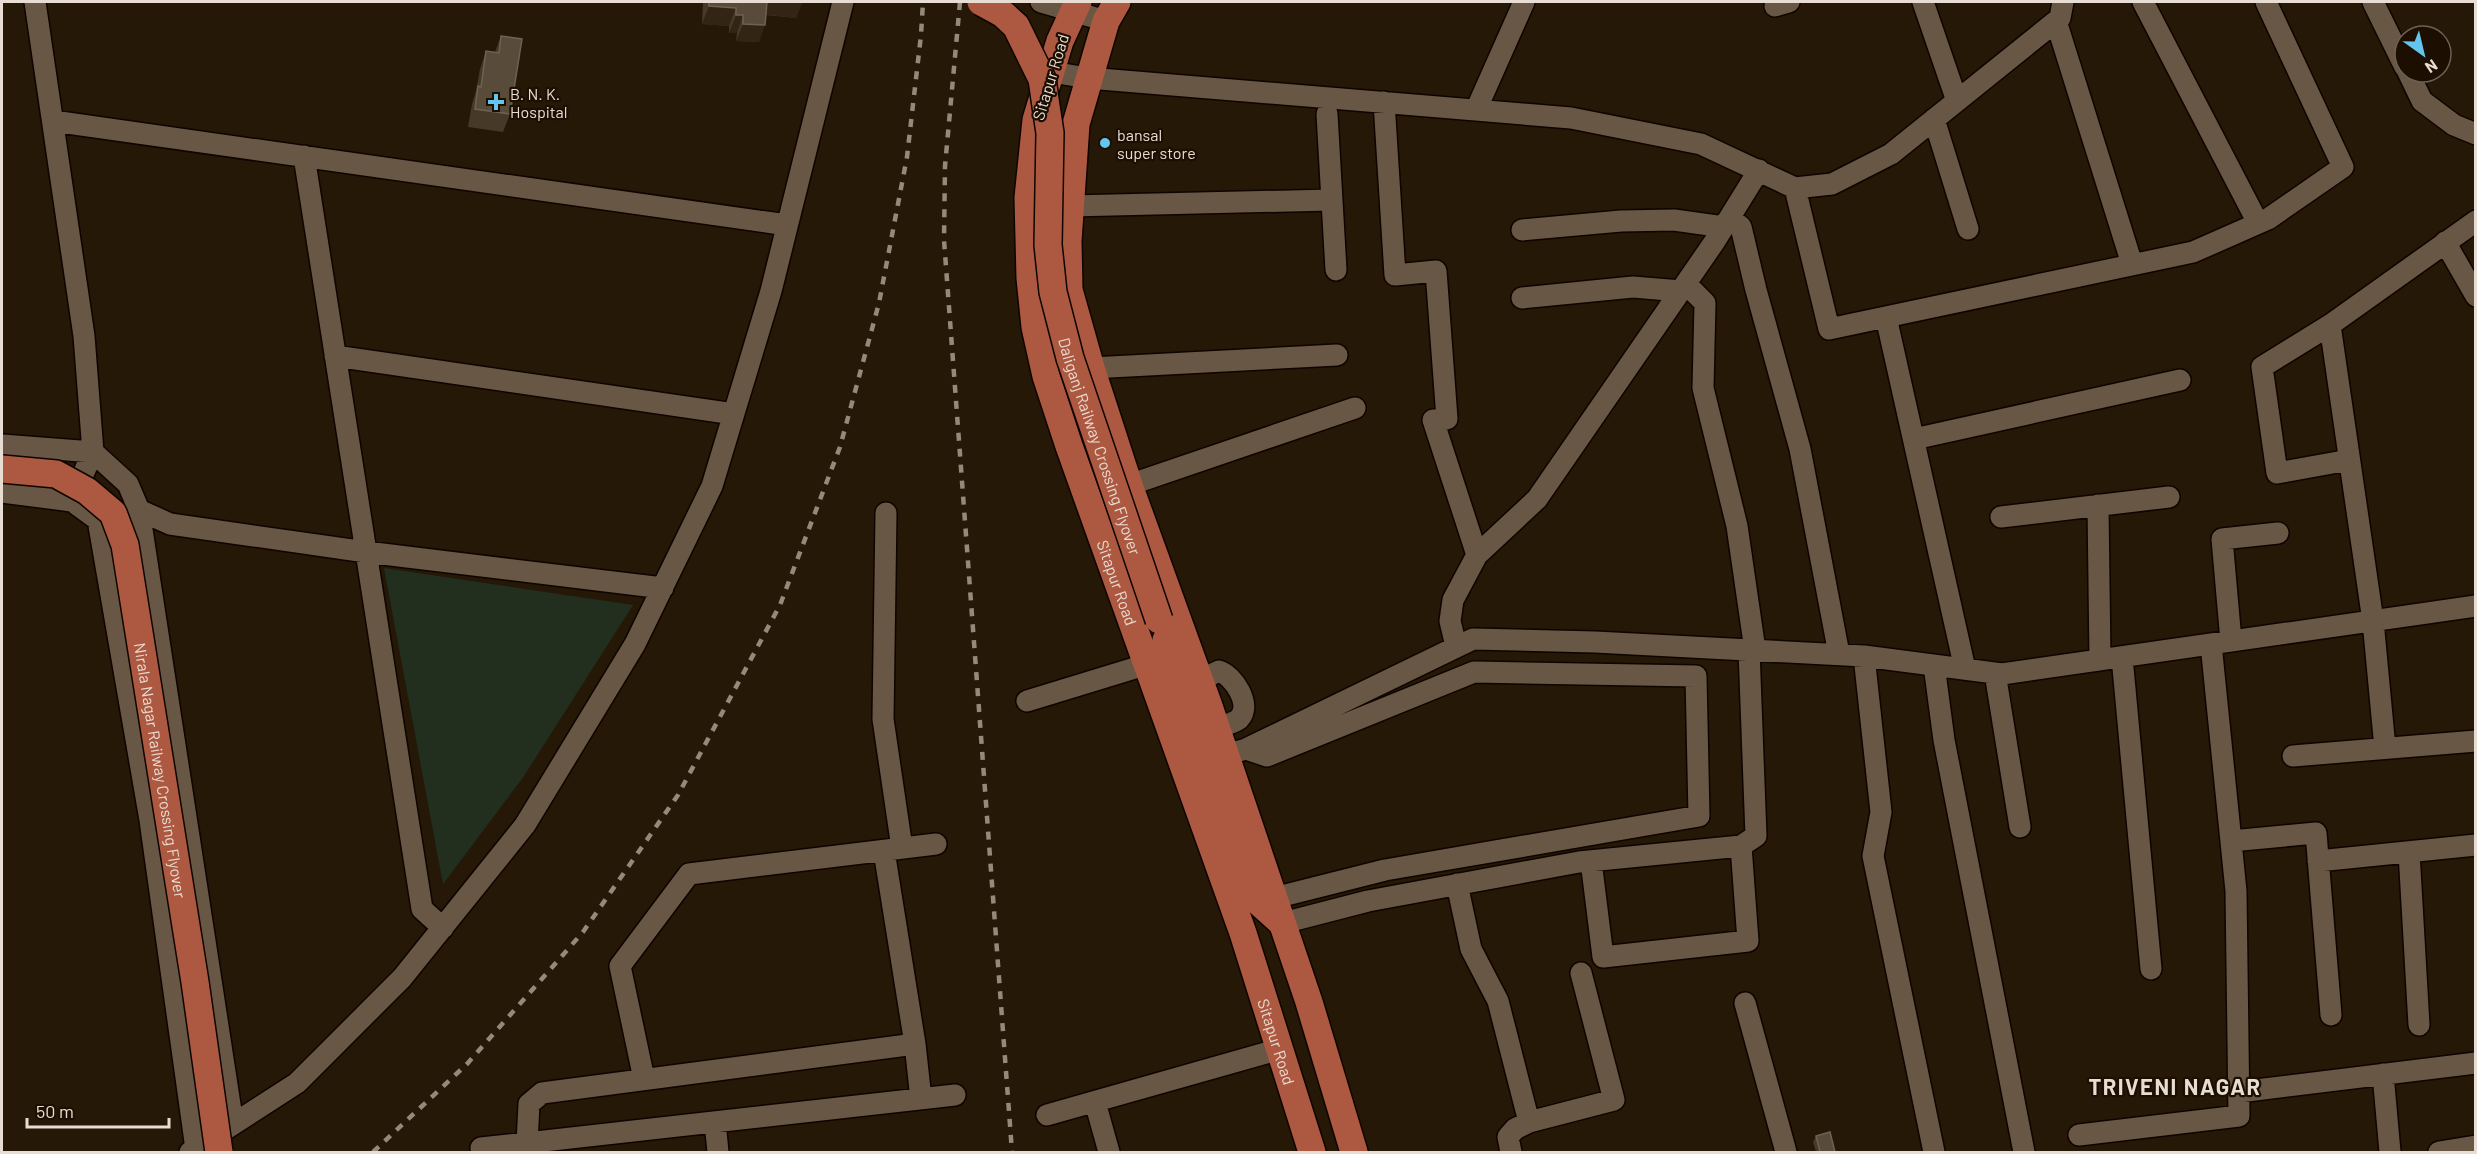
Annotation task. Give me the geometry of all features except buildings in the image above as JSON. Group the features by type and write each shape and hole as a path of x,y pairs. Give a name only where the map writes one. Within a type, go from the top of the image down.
{"main road":[{"name":"Daliganj Railway Crossing Flyover","path":"981,2 1003,14 1016,26 1042,79 1050,133 1048,245 1053,292 1070,358 1159,620 1264,898 1282,923"},
{"name":"Sitapur Road","path":"1076,6 1060,41 1036,120 1028,198 1030,278 1035,327 1046,375 1069,446 1243,933 1312,1152"},
{"path":"1112,11 1088,78 1076,123 1068,241 1070,290 1090,368 1129,485 1216,728 1236,752 1264,898 1243,933"},
{"name":"Nirala Nagar Railway Crossing Flyover","path":"2,469 56,474 87,491 113,513 125,545 195,982 201,1151"},
{"path":"1282,923 1310,1002 1354,1152"}],"street":[{"path":"35,2 84,336 93,452 72,501"},
{"path":"201,1151 233,1124 297,1083 402,978 525,825 635,644 712,486 771,291 843,2"},
{"path":"1041,2 1112,11"},
{"path":"1476,110 1524,2"},
{"path":"1923,2 1956,101"},
{"path":"1051,72 1088,78 1571,118 1701,144 1795,188 1832,184 1891,154 2060,18 2063,2"},
{"path":"2143,2 2258,223"},
{"path":"1795,188 1829,329 2193,252 2268,219 2343,166 2266,2"},
{"path":"2373,2 2393,43"},
{"path":"2056,21 2132,264"},
{"path":"2414,84 2422,101 2454,125 2475,134"},
{"path":"1384,102 1395,275 1436,271 1447,419 1433,420 1477,555"},
{"path":"1326,114 1336,270"},
{"path":"1934,119 1968,229"},
{"path":"52,121 787,225"},
{"path":"304,156 422,909 443,928"},
{"path":"1456,646 1450,621 1453,600 1477,555 1537,499 1683,288 1759,170"},
{"path":"1070,206 1331,200"},
{"path":"1522,230 1621,221 1674,220 1727,222 1741,227 1800,449 1839,654"},
{"path":"2349,460 2277,473 2262,367 2330,325 2475,221"},
{"path":"2445,242 2475,296"},
{"path":"1282,923 1368,901 1591,861 1741,846 1756,836 1752,650 1737,526 1703,388 1705,303 1683,288 1633,287 1522,298"},
{"path":"1886,317 1965,669"},
{"path":"2330,325 2373,621 2385,748"},
{"path":"1090,368 1337,355"},
{"path":"335,356 734,414"},
{"path":"1914,439 2180,380"},
{"path":"1129,485 1355,408"},
{"path":"2,445 93,452 128,484 139,510 233,1124"},
{"path":"2,492 72,501 98,520 150,820 201,1151"},
{"path":"2001,517 2169,497"},
{"path":"2098,505 2100,660"},
{"path":"98,520 139,510 170,524 366,552 663,588"},
{"path":"886,513 883,719 893,849 921,1098"},
{"path":"2079,1135 2239,1116 2236,891 2231,841 2221,642 2222,539 2278,533"},
{"path":"1236,752 1473,639 1839,654 2002,674 2475,606"},
{"path":"1864,656 1881,812 1873,856 1934,1152"},
{"path":"2122,657 2151,969"},
{"path":"1027,701 1148,664"},
{"path":"1934,665 1944,740 2024,1152"},
{"path":"1236,752 1267,756 1474,672 1696,675 1699,816 1385,870 1264,898"},
{"path":"1995,673 2020,827"},
{"path":"2293,756 2475,741"},
{"path":"2231,841 2316,833 2331,1015"},
{"path":"644,1079 620,966 689,874 936,844"},
{"path":"2318,861 2475,845"},
{"path":"1591,861 1603,957 1748,941 1741,846"},
{"path":"2409,852 2419,1025"},
{"path":"1457,884 1471,949 1498,1001 1529,1122"},
{"path":"1511,1152 1508,1137 1510,1132 1529,1122 1614,1100 1581,973"},
{"path":"1745,1003 1786,1152"},
{"path":"527,1143 529,1104 542,1092 915,1044"},
{"path":"1047,1115 1280,1049"},
{"path":"2238,1092 2475,1064"},
{"path":"2383,1074 2390,1152"},
{"path":"482,1152 481,1148 955,1095"},
{"path":"1095,1102 1109,1152"},
{"path":"715,1122 718,1152"},
{"path":"2439,1152 2475,1146"}],"green space":[{"path":"384,568 633,605 524,776 443,884"}],"railway":[{"path":"373,1152 467,1064 583,932 678,795 780,605 840,447 879,303 907,157 923,2"},
{"path":"960,2 945,166 944,240 1012,1152"}],"place":[{"name":"B. N. K. Hospital","path":"496,102"},
{"name":"bansal super store","path":"1105,143"}],"district":[{"name":"TRIVENI NAGAR","path":"2175,1086"}]}
